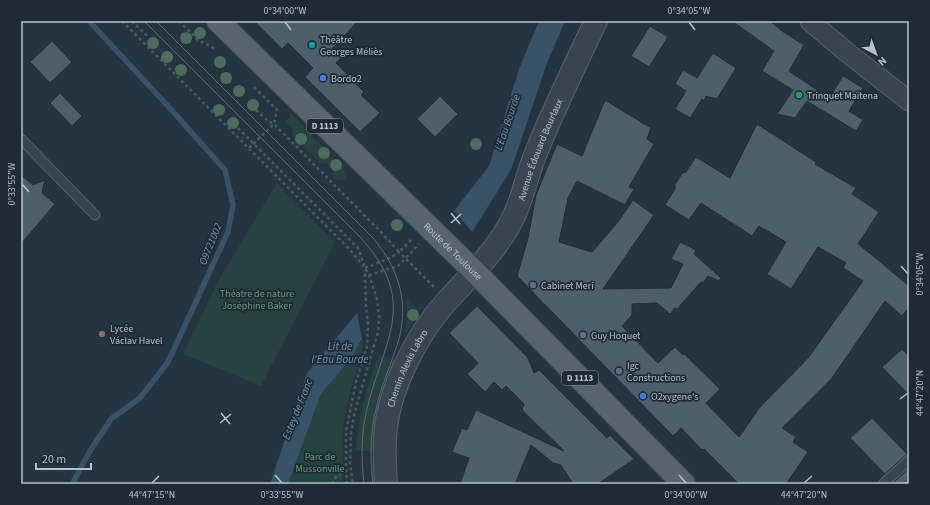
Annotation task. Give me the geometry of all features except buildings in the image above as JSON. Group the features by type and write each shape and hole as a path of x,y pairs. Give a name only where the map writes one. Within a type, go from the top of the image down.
{"main road":[{"name":"Route de Toulouse","path":"218,21 433,230 684,484"}],"street":[{"name":"Avenue Édouard Bourlaux","path":"475,272 498,242 513,218 535,154 596,21"},
{"path":"810,21 909,101"},
{"name":"Chemin Alexis Labro","path":"386,484 384,462 385,437 390,406 399,381 414,348 430,323 448,300 475,272"}],"lane":[{"path":"21,139 95,214"},
{"path":"883,484 909,460"}],"path":[{"path":"132,21 148,37"},
{"path":"179,21 198,40 216,49 221,54"},
{"path":"125,22 350,250 369,275 377,299 379,316 378,332 355,411 351,433 350,464 353,484"},
{"path":"262,95 277,80"},
{"path":"249,148 274,124 277,110 252,85"},
{"path":"256,110 274,124 399,252"},
{"path":"238,128 358,248 365,268 368,325 367,346 350,406 346,431 347,484"},
{"path":"369,275 398,266 433,230"},
{"path":"332,484 337,475 346,471"}],"green space":[{"path":"290,112 343,169 347,179 343,181 341,179 338,181 331,174 334,171 326,163 321,164 292,135 293,130 284,122 290,118"},
{"name":"Théatre de nature Joséphine Baker","path":"277,183 335,242 261,386 183,354 220,278"},
{"path":"406,297 419,310 407,333 405,332 407,315"},
{"name":"Parc de Mussonville","path":"362,339 363,348 346,407 342,436 343,484 288,484 321,394 350,360"},
{"path":"379,355 396,361 376,421 373,451 356,451 359,425 364,402 370,379"}],"water":[{"name":"L'Eau Bourde","path":"539,21 565,21 547,63 511,170 472,232 454,211 489,166 519,69"},
{"name":"Lit de l'Eau Bourde","path":"357,313 362,339 350,360 321,394 288,484 270,484 307,373"}],"waterway":[{"name":"O9721002","path":"72,484 90,451 111,419 140,398 168,362 228,232 233,205 225,170 89,21"}],"tram line":[{"path":"144,21 360,237 378,260 389,281 393,301 392,321 388,341 365,418 362,446 364,484"},
{"path":"156,21 373,238 382,249 395,273 402,298 402,325 399,339 378,400 374,418 371,446 373,484"}],"place":[{"name":"Théâtre Georges Méliès","path":"312,45"},
{"name":"Bordo2","path":"323,78"},
{"name":"Trinquet Maïtena","path":"799,95"},
{"name":"Cabinet Meri","path":"533,285"},
{"name":"Lycée Václav Havel","path":"102,334"},
{"name":"Guy Hoquet","path":"583,335"},
{"name":"Igc Constructions","path":"619,371"},
{"name":"O2xygene's","path":"643,396"}],"water label":[{"name":"Estey de Franc","path":"297,409"}]}
